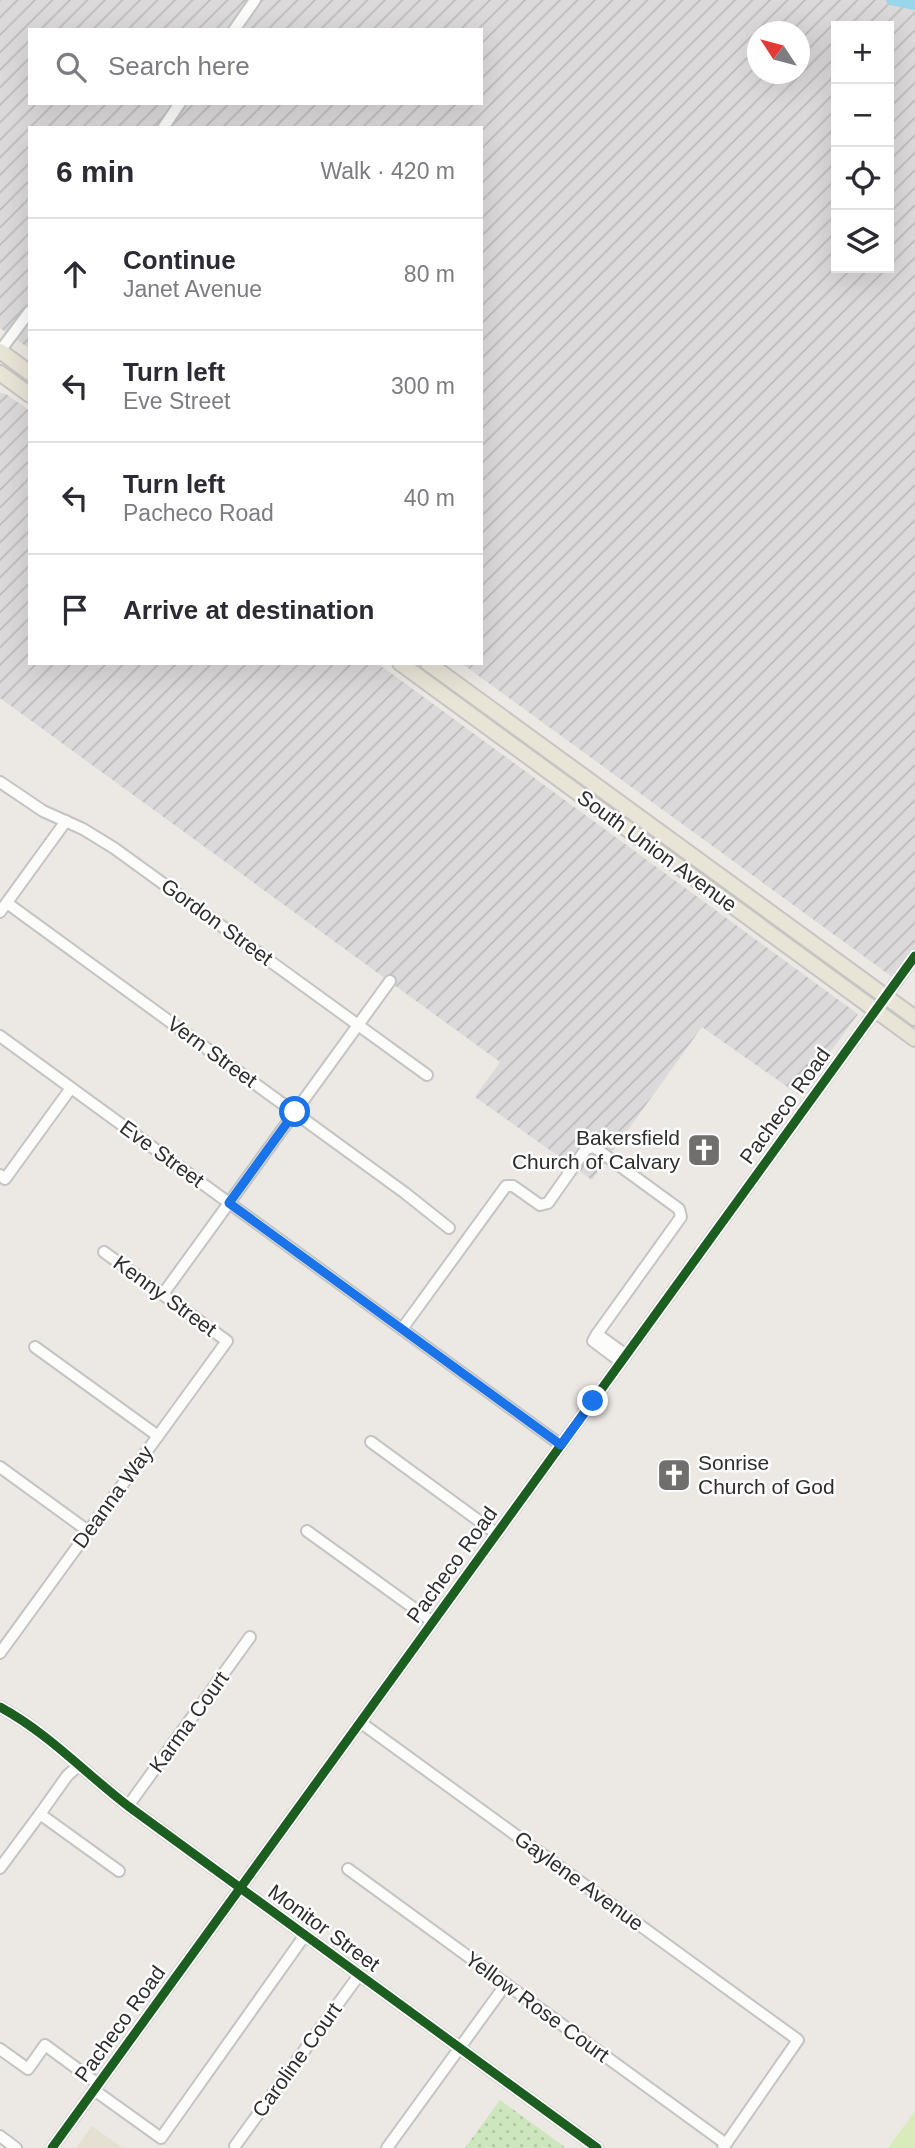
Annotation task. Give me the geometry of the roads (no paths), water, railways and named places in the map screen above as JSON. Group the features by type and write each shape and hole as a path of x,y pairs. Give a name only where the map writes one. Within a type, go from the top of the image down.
{"main road":[{"path":"0,351 28,372"},
{"path":"0,373 28,394"},
{"name":"South Union Avenue","path":"403,665 881,1003 915,1018"},
{"path":"416,665 430,675 433,673 432,666"},
{"name":"South Union Avenue","path":"432,666 555,755 881,1003 915,1039"},
{"path":"478,720 485,716 539,754 555,755"}],"street":[{"path":"235,28 255,0"},
{"path":"164,126 179,105"},
{"path":"0,351 28,314"},
{"name":"Gordon Street","path":"0,782 43,811 83,829 114,848 427,1075"},
{"path":"4,907 66,821"},
{"name":"Vern Street","path":"4,907 295,1112 449,1228"},
{"name":"Pacheco Road","path":"52,2148 915,956"},
{"path":"163,1294 390,981"},
{"name":"Eve Street","path":"0,1036 561,1445"},
{"path":"3,1177 71,1088"},
{"path":"402,1329 506,1186 513,1186 540,1205 548,1203 586,1149 594,1147 678,1209 681,1217 597,1334 624,1358"},
{"name":"Kenny Street","path":"104,1252 227,1340"},
{"name":"Deanna Way","path":"0,1653 227,1340"},
{"path":"35,1347 158,1436"},
{"path":"371,1442 496,1534"},
{"path":"0,1468 88,1531"},
{"path":"307,1531 433,1622"},
{"name":"Karma Court","path":"128,1806 250,1637"},
{"name":"Monitor Street","path":"0,1707 35,1728 128,1806 597,2148"},
{"name":"Gaylene Avenue","path":"360,1722 798,2040 724,2146"},
{"path":"0,1868 67,1776 79,1765"},
{"path":"40,1814 119,1871"},
{"name":"Yellow Rose Court","path":"348,1869 724,2146"},
{"path":"0,2049 28,2069 45,2045 161,2138 305,1936"},
{"name":"Caroline Court","path":"235,2146 359,1975"},
{"path":"387,2148 506,1984"},
{"path":"0,2136 16,2148"}],"waterway":[{"path":"891,0 915,5"}],"place":[{"name":"Bakersfield Church of Calvary","path":"704,1150"},
{"name":"Sonrise Church of God","path":"674,1475"}]}
